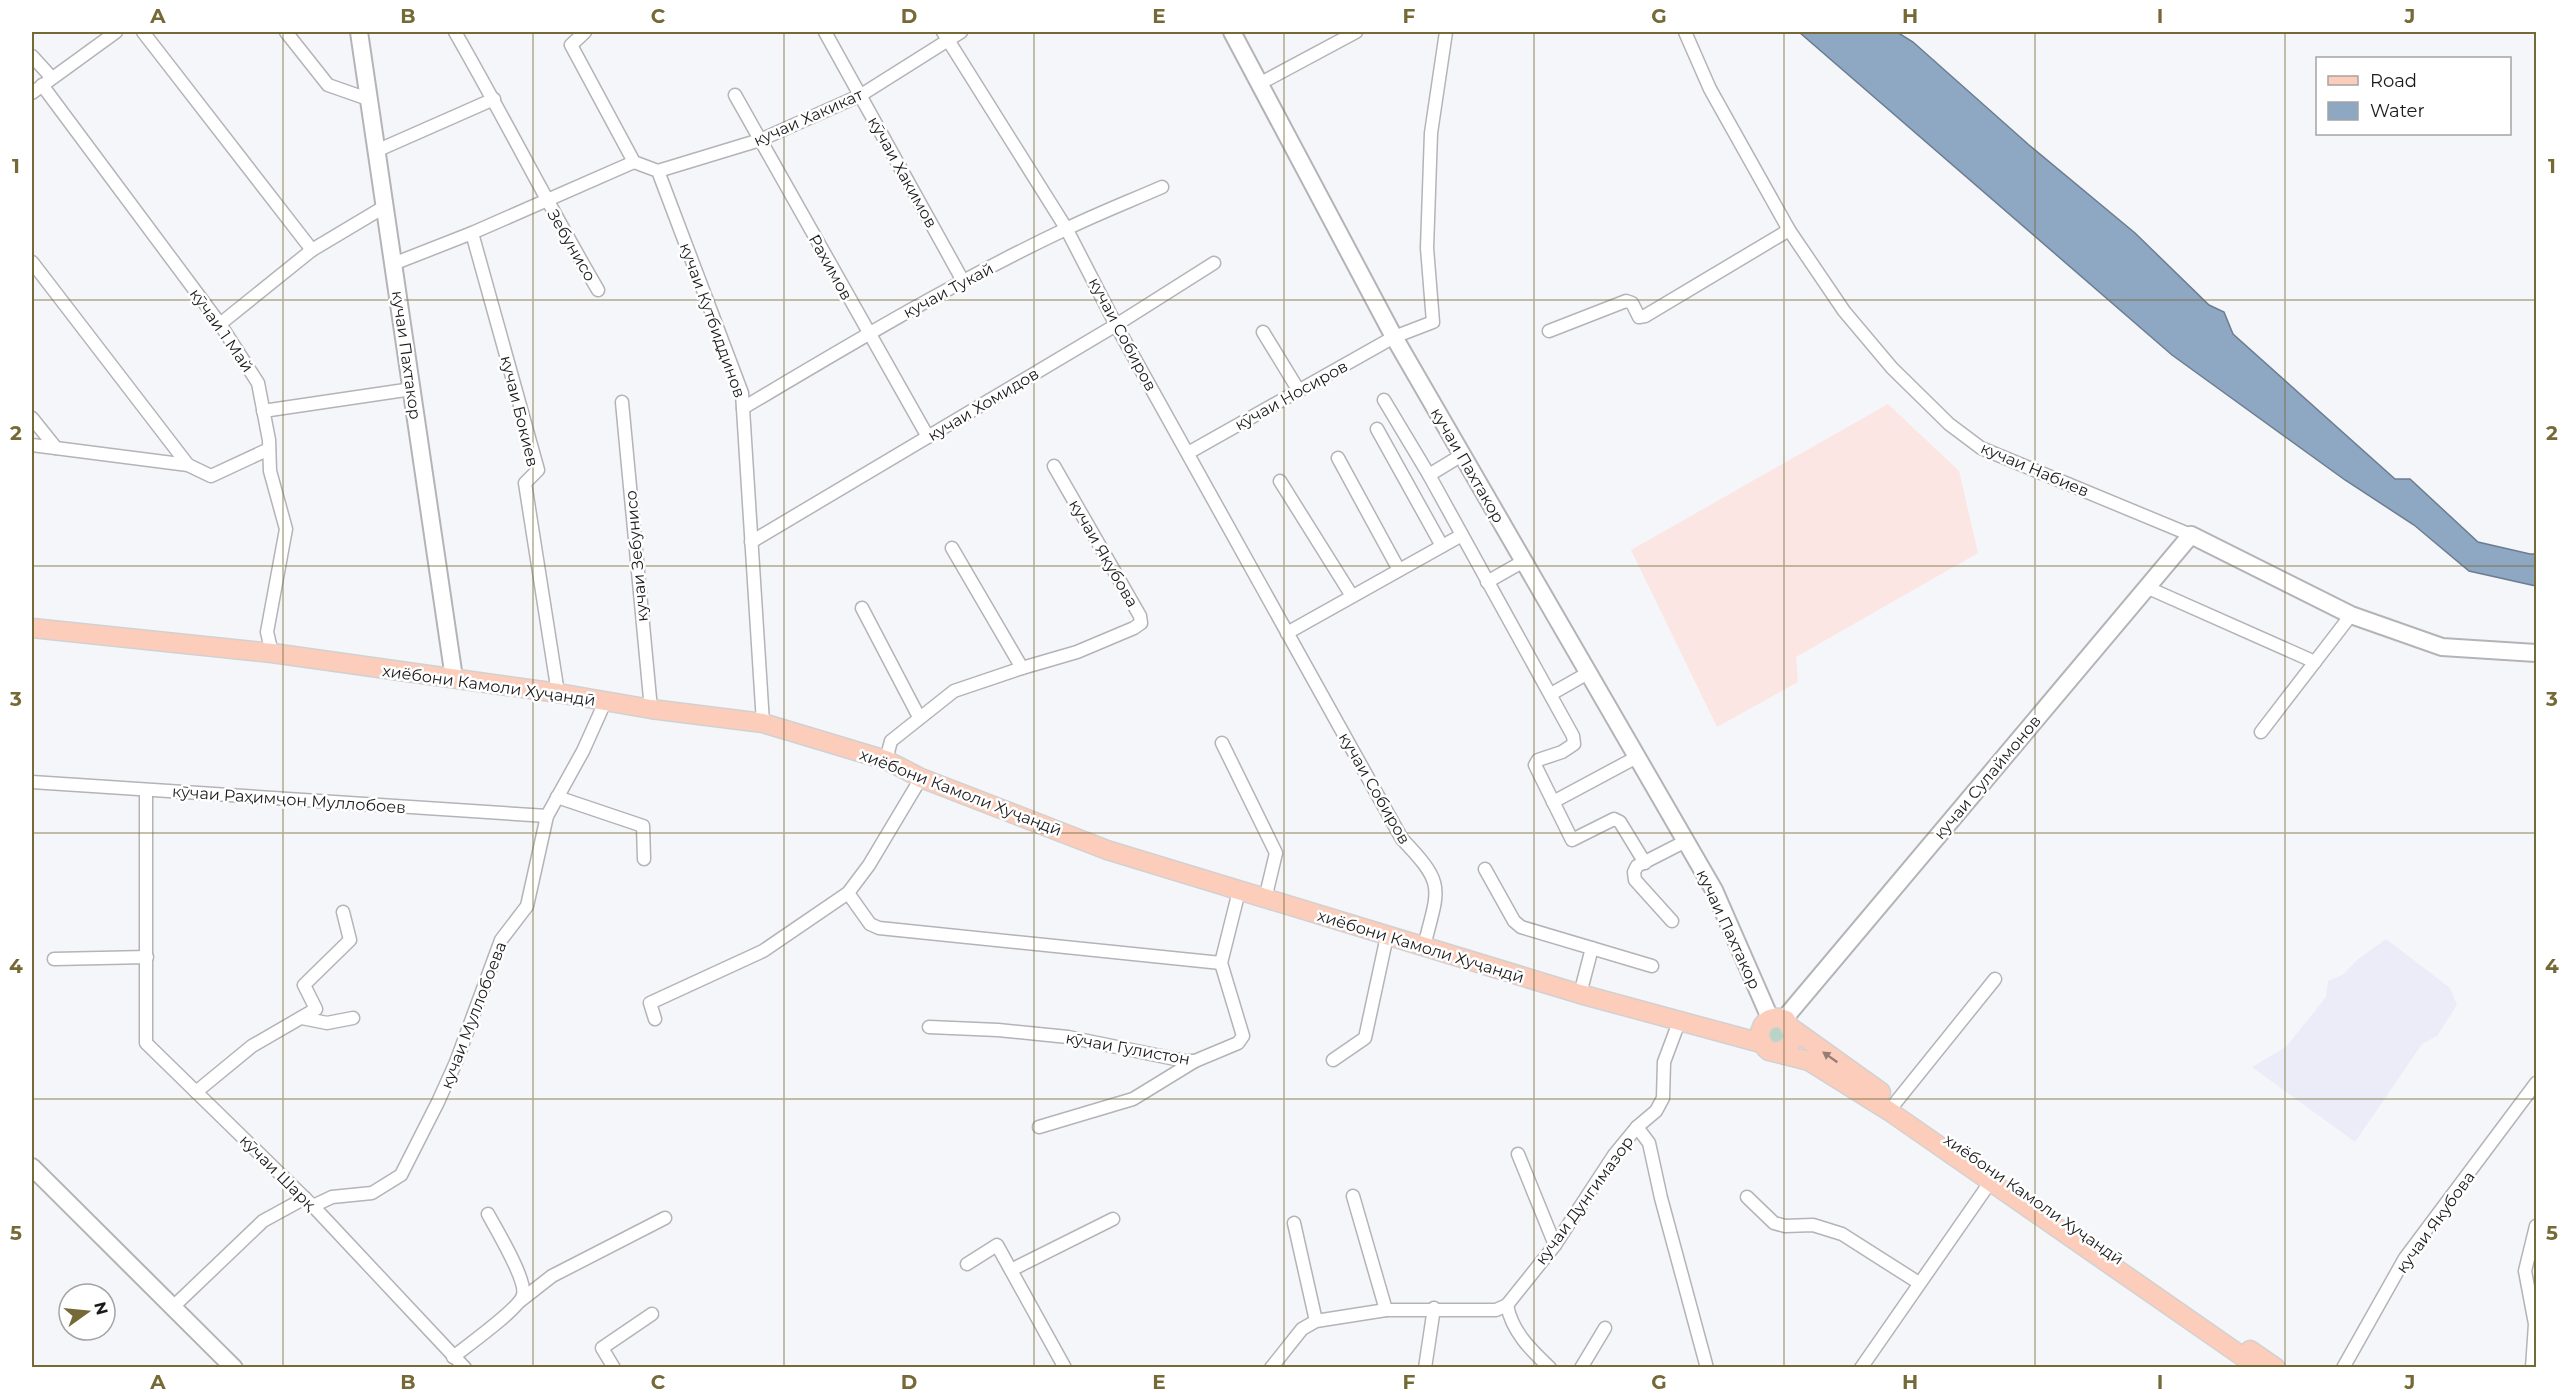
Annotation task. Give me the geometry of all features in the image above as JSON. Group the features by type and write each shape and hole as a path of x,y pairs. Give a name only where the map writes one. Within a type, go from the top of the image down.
{"main road":[{"name":"кучаи Пахтакор","path":"359,32 454,678"},
{"name":"кучаи Пахтакор","path":"1232,32 1394,338 1714,890 1778,1022"},
{"name":"кучаи Сулаймонов","path":"1778,1022 2191,535"},
{"name":"кучаи Набиев","path":"2191,535 2351,615 2442,647 2536,653"},
{"name":"хиёбони Камоли Хуҷандӣ","path":"32,628 273,653 558,693 651,709 763,723 886,760 921,778 1107,850 1580,994 1768,1047 1809,1061 1892,1107"},
{"path":"1729,1036 1760,1020 1778,1022 1793,1040 1791,1045 1781,1052 1768,1047 1760,1031 1778,1022"},
{"name":"хиёбони Камоли Хуҷандӣ","path":"1778,1022 1892,1107 2276,1368"},
{"path":"1892,1107 1991,1181 2259,1368"},
{"path":"32,1167 234,1368"}],"street":[{"path":"32,93 116,32"},
{"path":"143,32 312,250"},
{"path":"286,32 328,85 368,99"},
{"path":"455,32 494,99 545,200"},
{"path":"585,32 571,45 634,162 658,171"},
{"name":"кӯчаи Хакимов","path":"825,32 963,281"},
{"path":"946,36 961,32"},
{"path":"1259,84 1356,32"},
{"name":"кӯчаи Носиров","path":"1188,453 1394,338 1433,322 1427,248 1431,133 1446,32"},
{"name":"кучаи Набиев","path":"1686,32 1710,89 1789,230 1851,319 1892,368 1949,424 1981,448 2191,535"},
{"name":"кучаи Хакикат","path":"658,171 760,141 861,95 946,36"},
{"name":"кучаи Собиров","path":"946,36 1066,228 1116,325 1402,839 1425,863 1435,881 1436,899 1424,946"},
{"name":"кӯчаи 1 Май","path":"32,56 47,81 220,324 258,383 269,449 270,471 286,529 267,632 273,653"},
{"name":"Рахимов","path":"735,95 928,437"},
{"path":"376,150 494,99"},
{"path":"393,264 472,233 634,162"},
{"name":"кучаи Кутбиддинов","path":"658,171 742,393 763,723"},
{"name":"кучаи Тукай","path":"743,408 868,333 963,281 1066,228 1162,187"},
{"name":"Зебунисо","path":"545,200 598,290"},
{"path":"220,324 312,250 384,207"},
{"path":"1549,331 1626,301 1632,303 1636,315 1645,316 1789,230"},
{"name":"кучаи Бокиев","path":"472,233 538,470 525,483 558,693"},
{"path":"32,262 188,465"},
{"name":"кучаи Хомидов","path":"751,542 1116,325 1214,264"},
{"path":"1263,332 1299,391"},
{"path":"263,411 412,388"},
{"path":"1384,400 1429,474 1573,736 1574,744 1562,752 1538,760 1535,765 1572,840 1614,819 1620,822 1645,863"},
{"name":"кучаи Зебунисо","path":"622,402 651,709"},
{"path":"32,418 56,448"},
{"path":"1377,429 1442,546"},
{"path":"32,445 188,465 212,476 269,449"},
{"path":"1429,474 1462,455"},
{"path":"1338,458 1399,570"},
{"name":"кучаи Якубова","path":"886,760 891,741 954,691 1077,652 1141,623 1140,616 1054,466"},
{"path":"1280,481 1352,597"},
{"path":"1287,633 1462,534"},
{"path":"952,548 1022,668"},
{"path":"1487,582 1524,561"},
{"path":"2146,587 2315,662"},
{"path":"862,608 919,717"},
{"path":"2261,732 2351,615"},
{"path":"1551,694 1588,673"},
{"name":"кучаи Муллобоева","path":"173,1307 263,1221 309,1202 372,1193 400,1175 456,1062 501,940 527,906 547,816 583,751 605,702"},
{"path":"1222,743 1276,853 1265,898"},
{"path":"1553,802 1637,757"},
{"path":"655,1019 650,1003 763,951 848,893 869,865 921,778"},
{"name":"кӯчаи Раҳимҷон Муллобоев","path":"32,782 547,816"},
{"name":"кӯчаи Шарқ","path":"146,790 146,1043 309,1202 465,1368"},
{"path":"557,797 643,826 644,859"},
{"path":"1672,921 1635,880 1634,872 1638,866 1686,841"},
{"path":"1485,869 1514,921 1521,927 1652,966"},
{"path":"848,893 870,924 879,928 1221,963 1239,891"},
{"path":"196,1092 252,1046 316,1009 304,985 350,940 343,912"},
{"path":"1333,1060 1365,1038 1388,936"},
{"path":"1580,994 1592,948"},
{"path":"54,959 147,957"},
{"name":"кӯчаи Гулистон","path":"929,1027 998,1030 1068,1037 1195,1061 1238,1043 1244,1036 1221,963"},
{"path":"1892,1107 1995,980"},
{"path":"302,1018 327,1023 353,1018"},
{"name":"кучаи Дунгимазор","path":"1507,1305 1556,1245 1614,1155 1637,1127 1656,1111 1663,1098 1664,1062 1679,1022"},
{"path":"1040,1127 1133,1099 1195,1061"},
{"name":"кучаи Якубова","path":"2343,1368 2405,1257 2536,1083"},
{"path":"1637,1127 1649,1143 1661,1198 1707,1368"},
{"path":"1518,1154 1556,1245"},
{"path":"1861,1368 1991,1181"},
{"path":"1353,1196 1386,1310"},
{"path":"1748,1197 1774,1223 1785,1226 1813,1225 1842,1234 1919,1283"},
{"path":"488,1214 522,1282 524,1294 519,1302"},
{"path":"453,1357 552,1276 665,1218"},
{"path":"1011,1270 1113,1219"},
{"path":"1294,1223 1316,1321"},
{"path":"2532,1368 2536,1324 2525,1271 2536,1226"},
{"path":"967,1264 997,1245 1065,1368"},
{"path":"1271,1368 1302,1329 1316,1321 1386,1310 1434,1308 1496,1311 1507,1305 1510,1319 1529,1348 1550,1368"},
{"path":"1425,1368 1434,1308"},
{"path":"614,1368 602,1348 652,1314"},
{"path":"1581,1368 1605,1328"}],"shaded area":[{"path":"1888,404 1959,471 1978,553 1796,657 1798,682 1717,727 1631,550"},
{"path":"2386,939 2450,988 2457,1005 2437,1036 2422,1044 2355,1142 2252,1067 2286,1047 2326,997 2328,981 2344,974 2357,960"}],"green space":[{"path":"1777,1024 1787,1036 1780,1044 1771,1042 1767,1032"}],"water":[{"path":"1799,32 1897,32 1913,42 2029,145 2135,233 2209,305 2224,312 2233,334 2395,479 2410,479 2478,542 2536,554 2536,586 2469,571 2414,525 2345,480 2172,355"}]}
